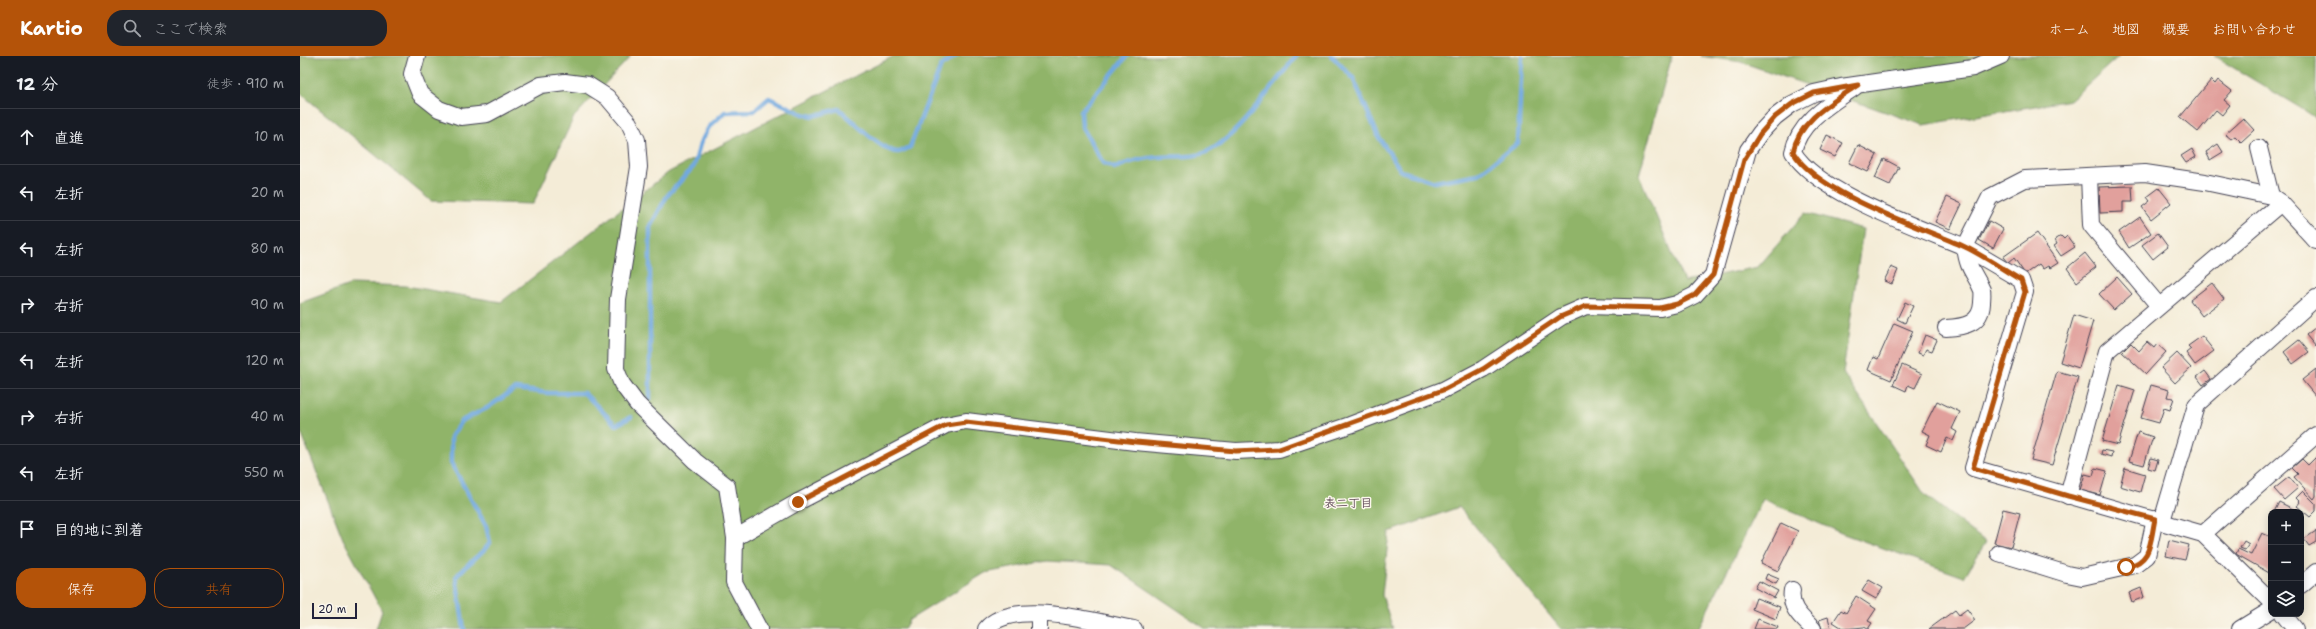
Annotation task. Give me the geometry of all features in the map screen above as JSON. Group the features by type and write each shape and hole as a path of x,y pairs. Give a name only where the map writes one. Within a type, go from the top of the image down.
{"street":[{"path":"417,56 412,74 420,94 439,109 461,117 487,114 541,85 565,82 588,85 608,97 629,123 637,140 638,167 618,299 616,369 622,384 637,404 695,461 727,486 735,538 734,582 758,629"},
{"path":"735,538 798,502 946,425 966,422 1136,442 1236,451 1279,449 1443,390 1483,369 1560,317 1586,306 1660,308 1677,304 1695,295 1713,275 1744,160 1760,134 1780,113 1808,96 1841,87 1973,68 2001,56"},
{"path":"1858,85 1822,110 1804,128 1796,139 1793,152 1800,163 1836,190 1965,247 2021,280 2025,292 1973,468 2068,496 2158,520 2202,534 2268,598"},
{"path":"2259,148 2276,199 2316,241"},
{"path":"1946,328 1962,328 1977,319 1982,311 1983,292 1968,265 1965,247 1990,197 2024,179 2145,173 2205,182 2276,199"},
{"path":"2089,176 2091,225 2159,306"},
{"path":"2068,496 2107,351 2159,306 2276,199"},
{"path":"1999,553 2067,574 2082,576 2135,566 2147,556 2196,405 2316,298"},
{"path":"2202,534 2316,435"},
{"path":"2304,582 2316,572"},
{"path":"1792,590 1791,603 1796,612 1813,629"},
{"path":"2240,629 2268,612"},
{"path":"986,629 996,621 1008,616 1039,621 1053,614 1134,629"},
{"path":"2285,617 2295,629"}],"green space":[{"path":"300,56 631,56 574,117 533,204 431,201 300,93"},
{"path":"894,56 1672,56 1639,175 1684,282 1758,267 1805,213 1863,229 1843,373 1925,495 1986,542 1964,577 1841,533 1763,499 1698,629 1561,629 1459,507 1389,532 1382,595 1393,629 1206,629 1111,565 1047,561 985,573 909,620 904,629 376,629 382,611 343,539 300,430 300,303 352,284 406,286 501,302 669,172"},
{"path":"1701,56 2119,56 2070,100 1923,125 1741,62"},
{"path":"2214,56 2316,56 2316,118 2307,112"}],"building":[{"path":"2211,80 2215,84 2218,80 2232,91 2224,100 2230,105 2222,115 2216,110 2198,132 2180,117"},
{"path":"2243,118 2254,130 2241,142 2235,136 2231,139 2225,134"},
{"path":"1827,135 1843,143 1835,157 1820,150"},
{"path":"2218,144 2223,152 2210,160 2206,152"},
{"path":"1858,145 1877,155 1868,172 1849,163"},
{"path":"2192,149 2196,157 2186,163 2181,156"},
{"path":"1884,159 1899,167 1890,185 1875,178"},
{"path":"2132,186 2133,202 2123,202 2123,212 2100,213 2099,187"},
{"path":"2159,188 2171,203 2151,219 2142,207 2150,201 2147,197"},
{"path":"1947,197 1962,204 1950,229 1935,222"},
{"path":"2140,217 2151,233 2129,248 2119,232"},
{"path":"1989,221 2003,229 1993,248 1979,240"},
{"path":"2037,233 2058,263 2050,268 2048,266 2043,269 2039,264 2025,274 2014,258 2008,263 2003,257"},
{"path":"2158,233 2168,247 2153,259 2142,245"},
{"path":"2061,236 2064,239 2067,236 2075,247 2061,256 2054,246 2057,244 2055,240"},
{"path":"2085,253 2096,267 2077,282 2067,268"},
{"path":"1891,267 1898,270 1892,284 1884,281"},
{"path":"2117,277 2132,294 2114,310 2099,294"},
{"path":"2212,283 2224,299 2202,316 2190,300"},
{"path":"1905,302 1913,306 1905,323 1897,319"},
{"path":"2074,315 2093,321 2079,368 2060,362"},
{"path":"1894,323 1913,331 1891,380 1868,370 1873,357 1878,359"},
{"path":"2316,327 2316,347 2306,335"},
{"path":"1925,335 1937,340 1932,351 1926,349 1923,355 1918,353"},
{"path":"2202,336 2214,351 2195,365 2186,353 2191,349 2188,346"},
{"path":"2299,340 2309,352 2293,364 2284,352"},
{"path":"2147,342 2154,348 2157,344 2166,352 2146,374 2122,352 2131,343 2139,351"},
{"path":"2177,353 2191,368 2175,383 2161,368"},
{"path":"1902,365 1922,374 1915,388 1908,385 1906,391 1893,385"},
{"path":"2316,369 2316,397 2302,380"},
{"path":"2057,371 2078,377 2052,465 2031,460"},
{"path":"2205,371 2211,379 2203,385 2197,377"},
{"path":"2119,385 2135,390 2118,445 2102,441"},
{"path":"2151,385 2169,390 2167,397 2174,398 2170,410 2164,408 2159,423 2141,418"},
{"path":"1937,401 1960,412 1952,429 1957,432 1953,441 1947,438 1941,452 1926,445 1930,435 1922,431"},
{"path":"2138,432 2153,437 2144,465 2129,461"},
{"path":"2102,450 2112,452 2111,457 2101,454"},
{"path":"2316,457 2316,496 2314,499 2294,477 2298,474 2292,468 2302,459 2308,465"},
{"path":"2151,458 2158,460 2155,470 2148,468"},
{"path":"2095,468 2107,471 2100,495 2080,490 2085,474 2093,476"},
{"path":"2125,468 2145,474 2140,492 2120,486"},
{"path":"2289,477 2298,488 2284,500 2274,489"},
{"path":"2303,491 2316,504 2316,511 2310,517 2304,512 2304,509 2301,509 2297,506 2300,502 2296,498"},
{"path":"2279,502 2293,509 2276,509"},
{"path":"2003,509 2020,513 2011,547 1994,543"},
{"path":"1781,523 1798,531 1778,571 1761,563"},
{"path":"2316,531 2316,542 2309,546 2304,539"},
{"path":"2262,533 2268,536 2268,572 2236,554 2238,549 2251,555"},
{"path":"2169,540 2189,545 2185,560 2166,556"},
{"path":"2244,541 2249,544 2245,550 2240,548"},
{"path":"1767,574 1779,579 1776,584 1765,579"},
{"path":"1869,580 1883,588 1876,599 1862,591"},
{"path":"1759,581 1778,591 1774,598 1755,588"},
{"path":"2141,588 2144,597 2132,602 2129,593"},
{"path":"1856,596 1876,609 1868,621 1872,623 1868,629 1864,627 1844,629 1833,622 1841,610 1846,613"},
{"path":"1756,598 1780,607 1776,619 1752,609"},
{"path":"1967,609 1975,620 1963,629 1929,629 1955,610 1959,615"},
{"path":"1828,617 1831,629 1822,629 1819,620"},
{"path":"1758,619 1778,627 1777,629 1754,629"}],"waterway":[{"path":"650,399 650,227 667,196 694,166 700,144 709,127 725,112 754,111 769,98 803,114 813,116 839,109 884,147 892,151 901,152 910,147 941,66 956,56"},
{"path":"1127,56 1081,111 1082,127 1103,163 1115,168 1148,158 1198,155 1216,146 1229,137 1254,110 1296,56"},
{"path":"1332,56 1353,78 1378,136 1401,171 1435,182 1478,174 1518,143 1522,56"},
{"path":"464,629 456,577 490,543 486,526 451,463 451,437 461,421 487,408 515,389 548,393 584,393 616,425 631,417"}],"district":[{"name":"表二丁目","path":"1348,503"}],"route":[{"path":"798,502 946,425 966,422 1136,442 1236,451 1279,449 1350,425 1443,390 1483,369 1560,317 1586,306 1660,308 1677,304 1695,295 1713,275 1719,258 1744,160 1748,150 1760,134 1775,117 1792,104 1814,93 1858,85 1822,110 1804,128 1796,139 1793,152 1800,163 1812,174 1836,190 1965,247 2021,280 2025,292 1973,468 2068,496 2155,519 2147,556 2143,561 2135,566 2126,567"}]}
